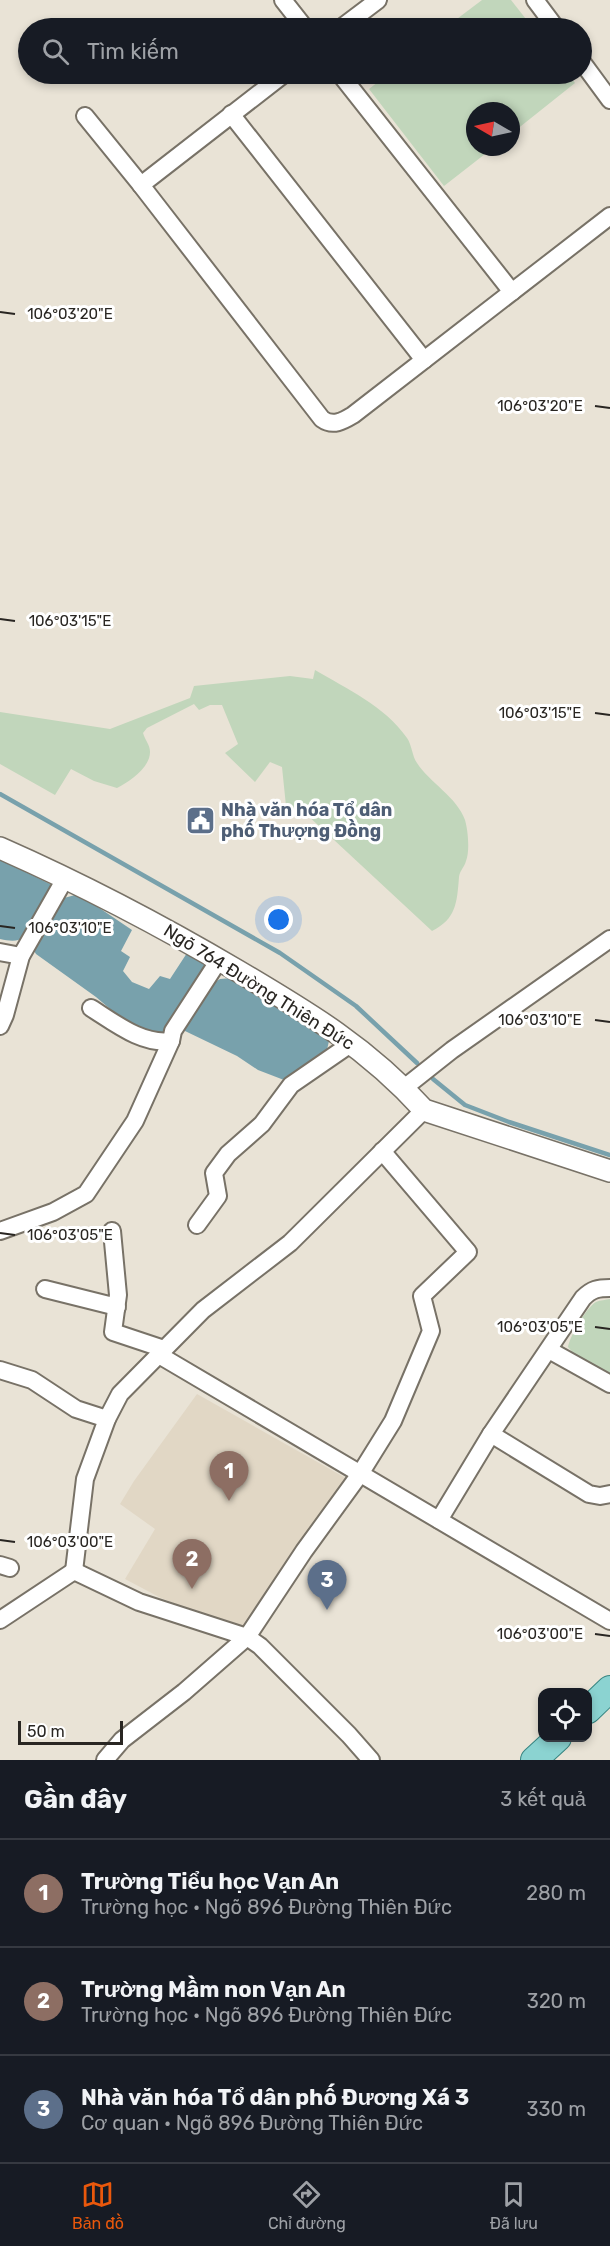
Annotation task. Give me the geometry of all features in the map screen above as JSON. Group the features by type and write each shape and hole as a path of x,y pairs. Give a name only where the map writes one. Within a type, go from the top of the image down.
{"main road":[{"path":"592,1706 610,1689"},
{"path":"534,1760 553,1742"}],"street":[{"path":"283,0 297,18"},
{"path":"354,18 378,0"},
{"path":"534,0 548,18"},
{"path":"592,76 610,100"},
{"path":"141,185 271,84"},
{"path":"348,84 512,292"},
{"path":"231,114 424,360"},
{"path":"85,116 325,422 337,423 353,415 610,216"},
{"name":"Ngõ 764 Đường Thiên Đức","path":"0,848 66,877 147,918 306,1011 352,1043 404,1088 424,1110 610,1171"},
{"path":"0,1026 21,956 66,877"},
{"path":"404,1088 452,1050 610,939"},
{"path":"0,952 21,956"},
{"path":"0,1232 53,1212 86,1194 135,1121 171,1041 173,1030 219,960"},
{"path":"91,1008 141,1037 161,1043 171,1041"},
{"path":"197,1225 218,1196 214,1173 228,1154 262,1124 291,1085 352,1043"},
{"path":"0,1620 74,1571 85,1479 106,1419 120,1394 203,1310 290,1243 424,1110"},
{"path":"105,1760 126,1737 184,1692 247,1637 304,1551 360,1474 393,1421 431,1331 423,1296 468,1252 382,1151"},
{"path":"112,1231 118,1295 112,1332 161,1352 360,1474 610,1621"},
{"path":"439,1520 491,1434 590,1290 610,1288"},
{"path":"45,1289 117,1307"},
{"path":"549,1350 610,1384"},
{"path":"0,1370 32,1380 76,1409 106,1419"},
{"path":"491,1434 589,1494 600,1496 610,1494"},
{"path":"74,1571 139,1602 247,1637 260,1646 371,1760"}],"shaded area":[{"path":"197,1394 351,1481 246,1632 161,1598 125,1579 155,1529 120,1504"}],"green space":[{"path":"482,0 511,0 525,18 458,18"},
{"path":"375,84 574,84 520,127 520,102 466,102 466,156 482,156 444,186 369,89"},
{"path":"315,670 377,707 398,727 409,741 414,757 422,770 450,797 465,820 468,852 460,875 454,909 446,921 432,931 305,813 286,806 282,767 270,762 255,782 225,753 238,744 222,705 210,705 199,710 194,704 147,728 143,733 150,749 147,764 133,778 117,788 94,781 71,769 55,795 0,764 0,712 110,729 190,698 194,686 290,676 313,679"},
{"path":"610,1299 610,1376 576,1356 568,1347 583,1316 592,1305 601,1300"}],"water":[{"path":"0,859 50,884 51,887 26,937 20,940 0,939"},
{"path":"75,895 83,897 132,930 121,951 130,957 123,971 132,982 149,989 160,976 170,979 187,953 207,965 164,1034 159,1036 130,1026 96,997 36,954 33,949 59,903 64,898"},
{"path":"232,978 325,1037 329,1041 326,1054 284,1080 258,1070 237,1056 185,1031 183,1028 185,1022 215,982"}],"waterway":[{"path":"0,794 280,953 356,1006 417,1063"},
{"path":"433,1079 465,1105 610,1155"}],"place":[{"name":"Nhà văn hóa Tổ dân phố Thượng Đồng","path":"200,820"},
{"name":"Trường Tiểu học Vạn An","path":"229,1501"},
{"name":"Trường Mầm non Vạn An","path":"192,1589"},
{"name":"Nhà văn hóa Tổ dân phố Đương Xá 3","path":"327,1610"}]}
